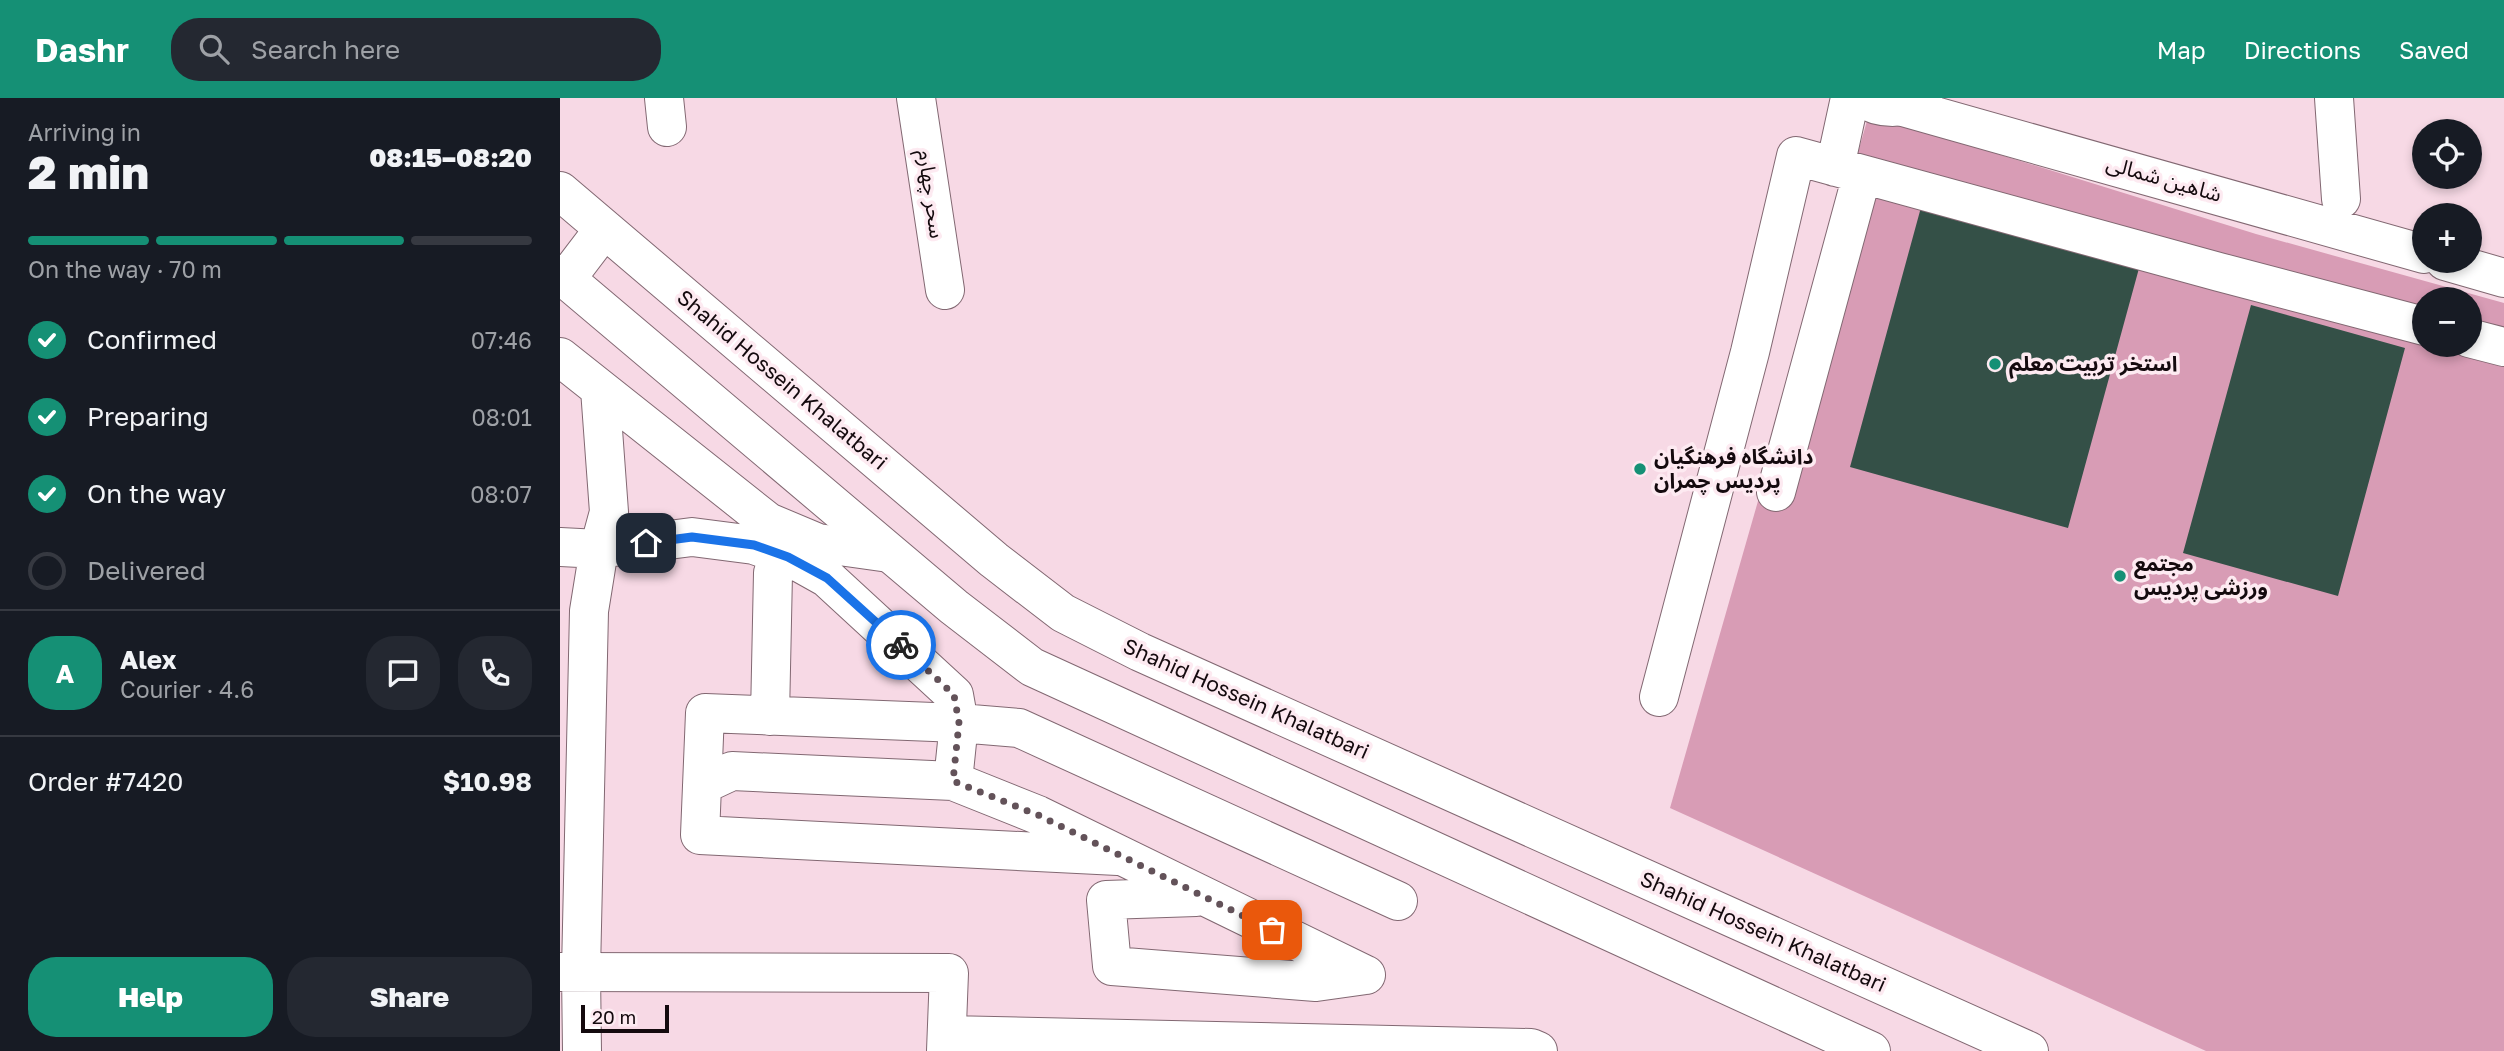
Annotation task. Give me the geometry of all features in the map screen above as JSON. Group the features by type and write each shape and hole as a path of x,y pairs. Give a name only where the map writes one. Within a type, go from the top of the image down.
{"main road":[{"name":"سحر چهارم","path":"916,98 945,289"},
{"path":"1776,492 1848,171 1850,98"},
{"name":"شاهین شمالی","path":"1862,98 1884,107 1913,102 2412,250"},
{"path":"2334,98 2341,200"},
{"path":"1659,697 1749,352 1796,156 2412,323"},
{"name":"Shahid Hossein Khalatbari","path":"560,191 984,551 1063,613 1140,652 2029,1051"},
{"path":"604,229 562,280 954,607 1032,667 1871,1051"},
{"path":"2482,272 2504,278"},
{"path":"2482,341 2504,347"},
{"path":"560,357 768,522 818,543 889,553"},
{"path":"582,1051 571,971 589,611 599,549 609,512 600,389"},
{"path":"560,547 599,549 692,537 754,545 788,557 827,578 954,695 959,723 953,781"},
{"path":"770,716 773,573 788,557"},
{"path":"1118,856 700,835 705,713 959,723 1019,728 1398,901"},
{"path":"702,785 732,771 953,781 1038,815 1366,975 1316,982 1112,966 1106,900 1202,897"},
{"path":"571,971 948,973 946,1043 1531,1048 1538,1051"}],"shaded area":[{"name":"مجتمع ورزشی پردیس","path":"1869,114 2256,234 2446,287 2412,287 2412,357 2482,357 2482,297 2504,303 2504,1051 2206,1051 1670,808"}],"building":[{"name":"استخر تربیت معلم","path":"1923,200 2141,261 2068,528 1850,467"},
{"path":"2251,305 2405,348 2338,596 2183,553"}],"way so far":[{"path":"901,645 954,695 959,723 953,781 1038,815 1272,930"}],"place":[{"name":"استخر تربیت معلم","path":"1995,364"},
{"name":"دانشگاه فرهنگیان پردیس چمران","path":"1640,469"},
{"name":"مجتمع ورزشی پردیس","path":"2120,576"}],"route":[{"path":"646,543 692,537 754,545 788,557 827,578 901,645"}]}
